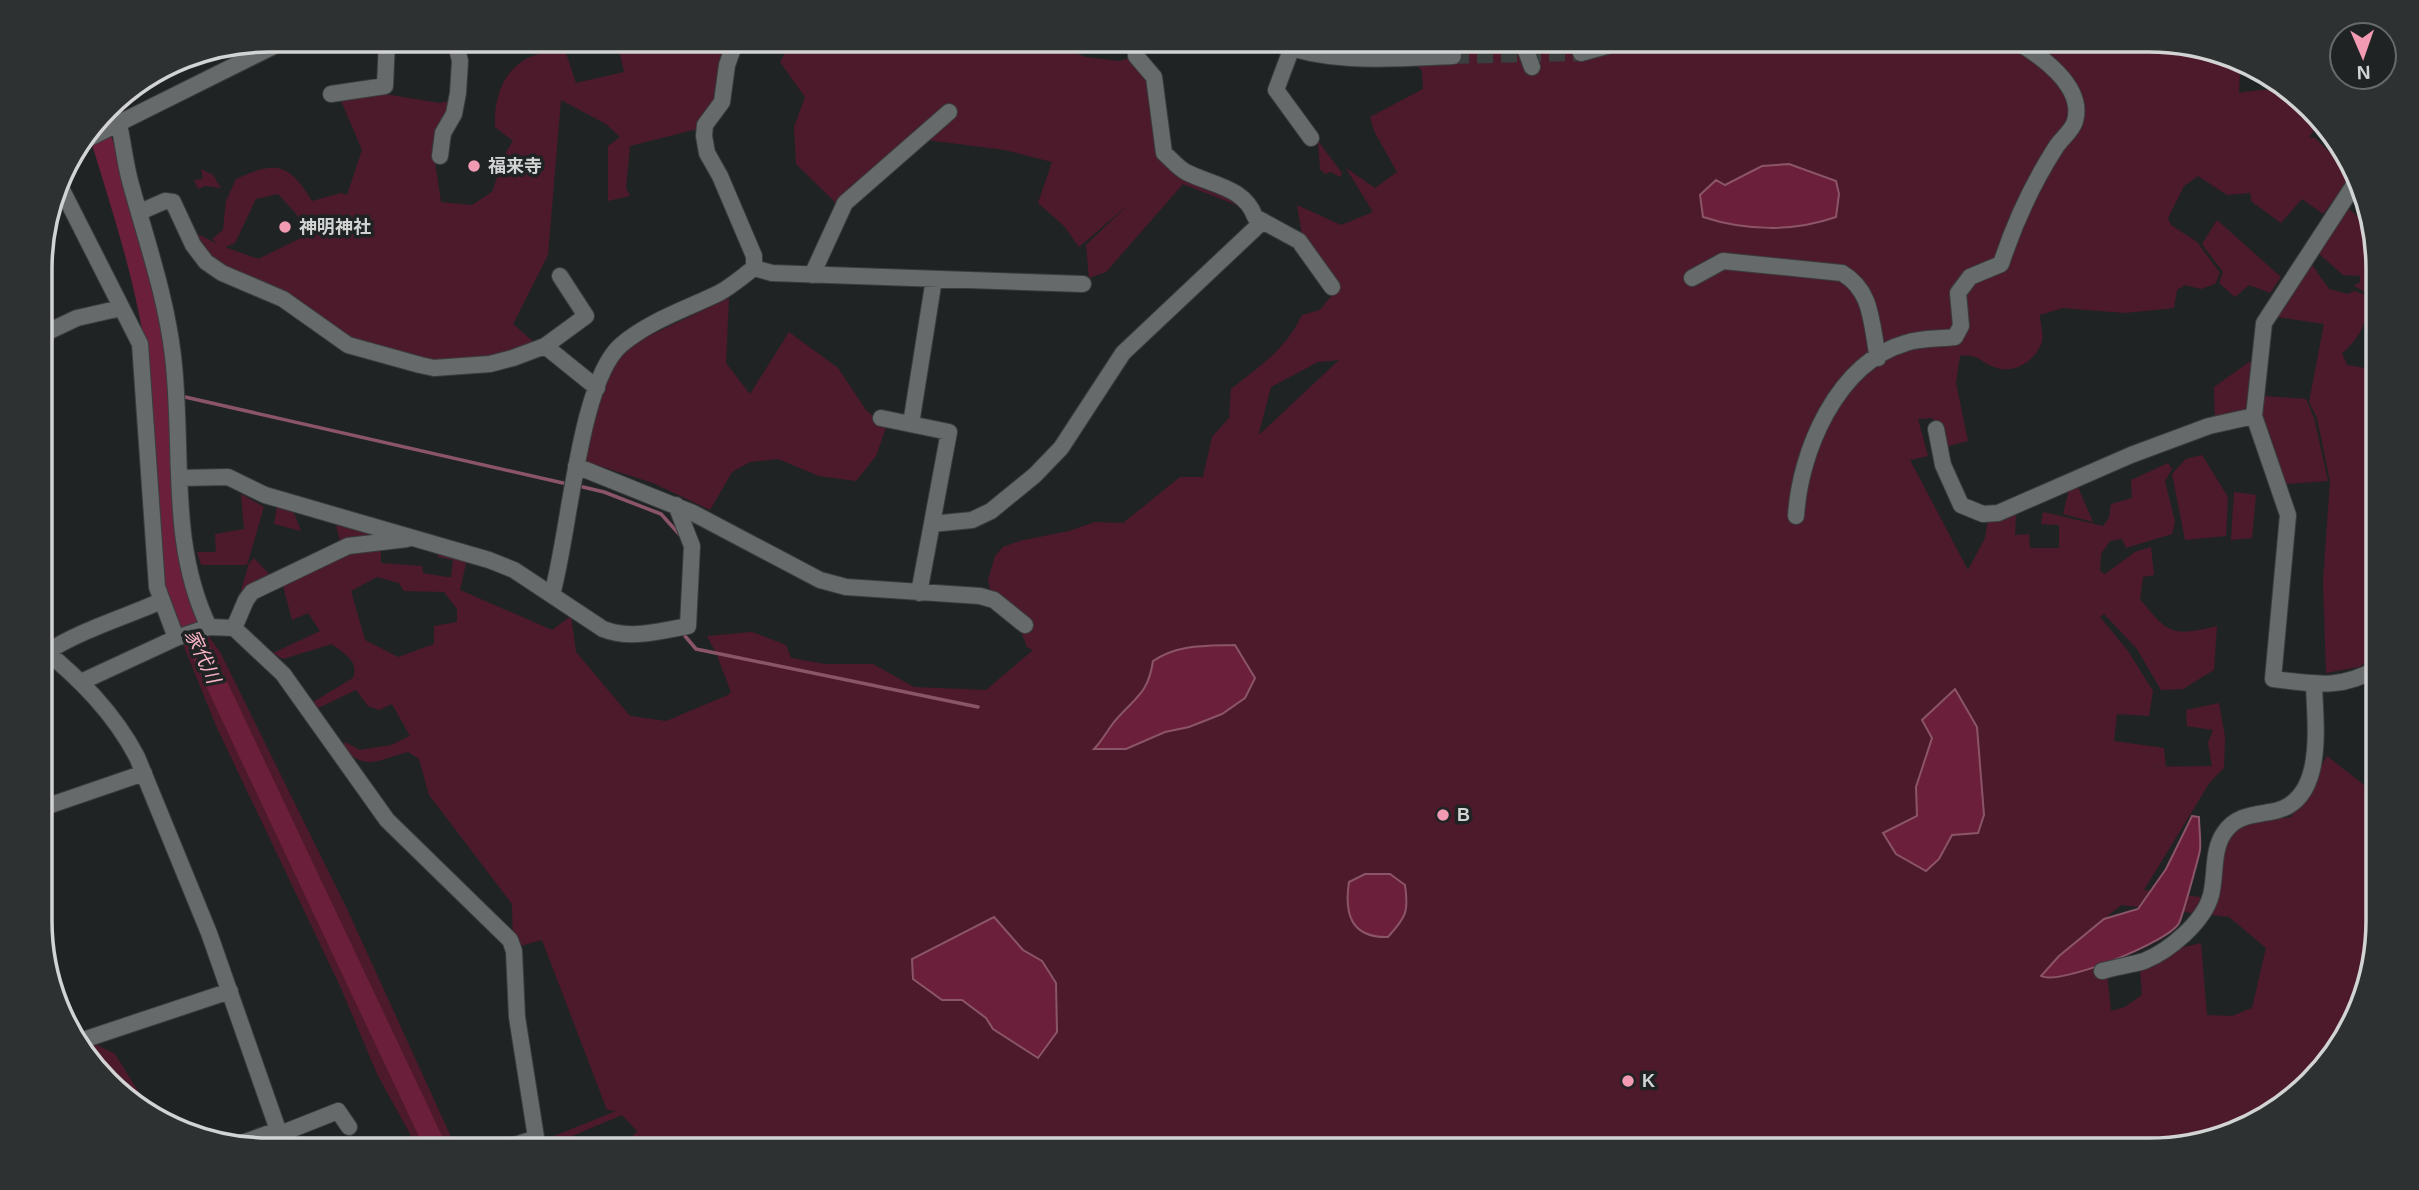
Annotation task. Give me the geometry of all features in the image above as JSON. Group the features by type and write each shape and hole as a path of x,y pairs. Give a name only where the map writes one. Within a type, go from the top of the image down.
{"street":[{"path":"101,132 260,53"},
{"path":"331,94 385,86 386,53"},
{"path":"440,156 443,133 454,114 458,93 458,53"},
{"path":"731,53 722,102 705,125 704,136 707,153 720,176 754,256 754,268"},
{"path":"1136,53 1154,77 1164,153 1183,171 1238,194 1251,203 1255,217 1299,241 1332,287"},
{"path":"1290,53 1276,90 1311,138"},
{"path":"1310,53 1348,59 1453,56"},
{"path":"1527,53 1532,67"},
{"path":"1796,516 1804,470 1823,419 1846,383 1878,358 1906,343 1955,337 1961,326 1958,293 1970,277 2001,264 2012,229 2056,147 2075,122 2075,104 2067,84 2033,53"},
{"path":"812,275 845,203 950,112"},
{"path":"116,125 168,315 178,410 185,559 204,629"},
{"path":"2351,189 2264,323 2254,416 2288,515 2273,679 2314,684 2355,681 2366,675"},
{"path":"66,196 140,344 153,553 161,601 179,638"},
{"path":"139,212 165,201 173,202 193,245 206,262 238,282 261,288 283,299 348,345 434,368 490,364 545,346 586,316 561,276"},
{"path":"932,524 972,520 991,511 1035,475 1061,448 1124,353 1263,221"},
{"path":"1692,278 1723,261 1842,272 1858,282 1866,298 1878,358"},
{"path":"754,268 772,273 812,275 1083,284"},
{"path":"552,594 576,466 606,359 621,344 670,314 722,292 754,268"},
{"path":"911,424 934,279"},
{"path":"53,329 77,318 121,307"},
{"path":"545,346 597,388"},
{"path":"1936,429 1943,465 1961,505 1983,514 1998,513 2131,455 2210,426 2254,416"},
{"path":"881,418 949,432 919,593"},
{"path":"576,466 676,505 820,580 846,587 980,596 994,600 1025,625"},
{"path":"180,478 228,477 265,495 514,570 603,629 618,635 645,634 688,626 692,546 676,505"},
{"path":"234,628 252,592 316,559 348,546 413,538"},
{"path":"52,646 107,626 161,601"},
{"path":"81,681 204,629 234,628 283,674 387,820 510,940 514,951 517,1017 536,1138"},
{"path":"52,657 81,681 126,736 144,773 230,991 281,1138"},
{"path":"2102,971 2144,960 2178,939 2196,922 2211,898 2219,843 2231,823 2246,816 2278,811 2295,802 2314,766 2314,684"},
{"path":"52,805 144,773"},
{"path":"88,1038 230,991"},
{"path":"261,1137 338,1111 349,1127"}],"shaded area":[{"path":"566,53 576,83 624,72 620,53 731,53 727,71 705,127 630,146 626,188 630,196 608,201 608,146 620,137 606,124 561,100 548,255 513,324 538,346 434,368 368,348 206,262 195,233 218,244 212,239 223,230 226,201 236,179 262,169 281,169 296,179 312,201 341,193 347,195 362,150 339,96 380,90 384,94 440,103 452,100 435,162 441,202 472,205 492,192 506,152 513,141 495,127 498,98 510,72 535,55","holes":["278,194 297,215 307,235 258,259 225,247 235,243 256,199"]},
{"path":"785,53 1075,53 1119,61 1136,56 1154,77 1164,153 1244,206 1252,222 1239,206 1183,184 1106,272 1089,278 1086,245 1130,203 1079,247 1064,226 1038,203 1052,162 1005,150 919,139 839,206 796,164 794,127 805,97 780,62"},
{"path":"1421,53 2178,54 2206,60 2240,73 2239,93 2272,91 2315,129 2309,137 2315,138 2334,157 2348,182 2323,214 2302,199 2281,223 2252,202 2250,193 2227,195 2198,176 2184,186 2168,218 2171,225 2197,242 2220,273 2215,284 2201,289 2185,285 2177,290 2174,308 2125,313 2063,308 2040,315 2043,335 2039,349 2023,365 2016,368 2002,369 1975,357 1960,356 1956,383 1968,441 1941,448 1933,418 1918,419 1928,456 1910,460 1968,570 1985,538 1988,521 2016,513 2015,535 2029,534 2030,548 2059,548 2059,525 2041,524 2043,512 2103,526 2109,518 2111,504 2132,498 2131,480 2168,463 2172,469 2165,481 2175,522 2172,534 2126,548 2122,539 2110,541 2101,554 2100,571 2105,574 2135,552 2151,547 2154,575 2143,577 2140,599 2158,620 2172,630 2180,632 2217,626 2214,670 2183,689 2161,690 2137,649 2104,614 2100,617 2128,651 2153,691 2149,716 2117,714 2114,741 2164,748 2166,767 2212,766 2208,743 2213,730 2187,726 2186,710 2219,703 2225,737 2224,768 2210,782 2144,890 2216,899 2227,837 2242,824 2291,817 2327,756 2366,787 2366,935 2362,963 2344,1016 2313,1064 2293,1084 2245,1115 2219,1126 2164,1137 631,1138 637,1131 622,1115 568,1138 550,1138 616,1111 607,1110 542,940 513,948 512,904 429,795 419,759 408,752 366,762 342,749 345,742 360,750 391,745 410,736 392,704 379,710 368,706 356,690 316,709 313,702 353,678 354,667 349,658 332,644 283,659 273,653 320,631 308,613 292,620 282,582 342,551 381,547 381,563 422,566 423,573 447,577 451,577 453,560 438,557 435,549 467,559 460,590 552,630 571,616 576,652 630,716 666,721 728,695 731,692 707,636 752,632 786,645 791,658 825,664 873,664 914,687 986,690 1033,650 1027,647 1015,615 991,593 988,580 995,556 1003,547 1019,541 1069,531 1095,522 1123,523 1180,477 1203,477 1212,437 1229,418 1231,389 1280,347 1302,315 1320,310 1341,284 1332,287 1303,241 1297,205 1341,225 1373,212 1346,168 1375,188 1397,172 1374,131 1370,117 1423,89 1422,71 1418,66 1422,66","holes":["1339,360 1260,434 1271,387 1318,362","377,577 399,583 404,591 444,592 457,609 457,622 434,626 434,644 398,657 365,640 351,591","2121,905 2229,917 2266,948 2252,1008 2232,1016 2207,1015 2201,943 2172,950 2140,968 2142,995 2125,1007 2111,1011 2102,921"]},
{"path":"1318,141 1342,173 1340,177 1331,172 1325,174 1320,169"},
{"path":"1789,164 1836,181 1839,194 1836,217 1803,225 1770,228 1736,225 1703,217 1700,195 1716,180 1725,185 1762,166"},
{"path":"201,169 213,175 221,188 205,186 198,189 194,180 203,179"},
{"path":"2348,208 2360,219 2365,241 2366,293 2354,286 2360,282 2360,276 2343,275 2317,252 2310,262 2329,289 2348,294 2354,291 2364,294 2366,299 2363,326 2342,353 2347,365 2366,368 2366,663 2359,667 2326,673 2323,581 2330,481 2317,418 2309,402 2324,324 2271,316"},
{"path":"2217,220 2281,277 2270,293 2249,285 2235,297 2219,283 2223,272 2202,244"},
{"path":"729,298 726,363 750,394 789,332 838,368 866,410 886,428 876,456 856,481 819,476 778,459 750,462 732,472 710,510 653,483 584,461 611,354"},
{"path":"2259,355 2252,410 2215,419 2214,387"},
{"path":"2264,396 2306,399 2314,418 2328,481 2285,484 2261,418"},
{"path":"2202,455 2228,497 2226,536 2185,540 2172,474 2186,459"},
{"path":"2077,485 2093,522 2063,514 2070,486"},
{"path":"2234,492 2256,495 2252,538 2231,540"},
{"path":"241,494 264,507 247,565 201,565 197,552 216,552 215,534 244,529"},
{"path":"277,507 294,513 301,531 274,524"},
{"path":"336,525 397,538 341,545"},
{"path":"254,558 271,576 234,615 249,563"},
{"path":"200,624 220,652 348,911 451,1138 412,1138 378,1076 340,986 217,728 183,644"},
{"path":"1235,645 1255,678 1245,698 1222,714 1189,727 1165,732 1126,749 1094,749 1144,689 1153,661 1182,649"},
{"path":"1955,689 1977,727 1984,815 1978,833 1952,835 1939,859 1926,871 1896,854 1883,833 1917,816 1916,787 1932,738 1922,720"},
{"path":"2192,816 2199,817 2200,850 2179,923 2156,941 2090,969 2069,975 2041,976 2059,956 2104,919 2138,909 2166,869"},
{"path":"1365,874 1390,874 1405,885 1405,914 1388,937 1366,933 1358,928 1349,914 1349,882"},
{"path":"994,917 1023,950 1042,961 1056,983 1057,1032 1038,1058 993,1029 986,1018 962,1000 942,1000 913,979 912,959"},
{"path":"91,1044 115,1054 141,1096 116,1074"}],"waterway":[{"name":"家代川","path":"100,134 132,239 152,327 160,388 170,551 184,615 431,1138"},
{"path":"160,398 170,397"},
{"path":"185,397 563,483"},
{"path":"583,487 604,492 661,514 680,535"},
{"path":"685,636 696,649 978,707"}],"tunnel":[{"path":"1453,56 1581,53"}],"place":[{"name":"福来寺","path":"474,166"},
{"name":"神明神社","path":"285,227"},
{"name":"B","path":"1443,815"},
{"name":"K","path":"1628,1081"}]}
